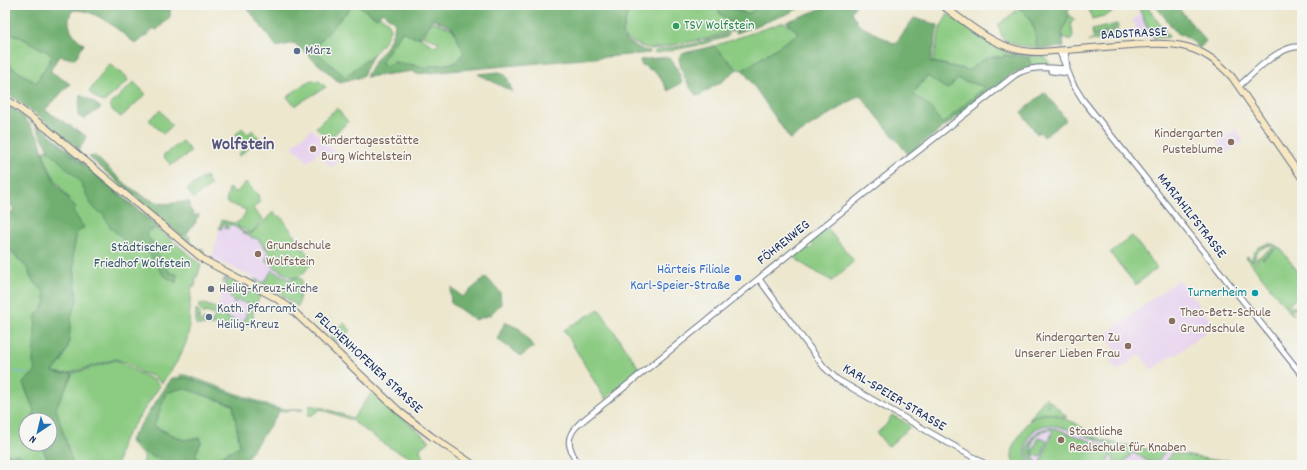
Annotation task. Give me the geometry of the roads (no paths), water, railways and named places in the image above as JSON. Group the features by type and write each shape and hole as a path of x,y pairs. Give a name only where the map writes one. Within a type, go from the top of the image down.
{"main road":[{"name":"BADSTRASSE","path":"942,5 988,38 1004,46 1027,52 1159,43 1175,44 1208,56 1226,70 1239,86 1302,178"},
{"name":"PELCHENHOFENER STRASSE","path":"5,98 41,124 73,150 204,260 268,293 289,307 307,322 399,411 431,436 474,465"}],"street":[{"path":"1239,86 1280,53 1292,47 1302,47"},
{"name":"MARIAHILFSTRASSE","path":"1062,50 1075,88 1094,114 1302,375"},
{"name":"FÖHRENWEG","path":"578,465 569,447 569,438 574,428 932,139 1015,75 1031,68 1048,69 1056,72 1068,71"},
{"name":"KARL-SPEIER-STRASSE","path":"759,279 824,367 838,380 987,465"}],"waterway":[{"path":"14,371 28,374"}],"place":[{"name":"TSV Wolfstein","path":"676,26"},
{"name":"März","path":"297,51"},
{"name":"Kindergarten Pusteblume","path":"1231,142"},
{"name":"Kindertagesstätte Burg Wichtelstein","path":"313,149"},
{"name":"Grundschule Wolfstein","path":"258,254"},
{"name":"Härteis Filiale Karl-Speier-Straße","path":"738,278"},
{"name":"Heilig-Kreuz-Kirche","path":"211,289"},
{"name":"Turnerheim","path":"1255,293"},
{"name":"Kath. Pfarramt Heilig-Kreuz","path":"209,317"},
{"name":"Theo-Betz-Schule Grundschule","path":"1172,321"},
{"name":"Kindergarten Zu Unserer Lieben Frau","path":"1128,346"},
{"name":"Staatliche Realschule für Knaben","path":"1061,440"}],"district":[{"name":"Wolfstein","path":"243,145"}],"park label":[{"name":"Städtischer Friedhof Wolfstein","path":"142,256"}]}
